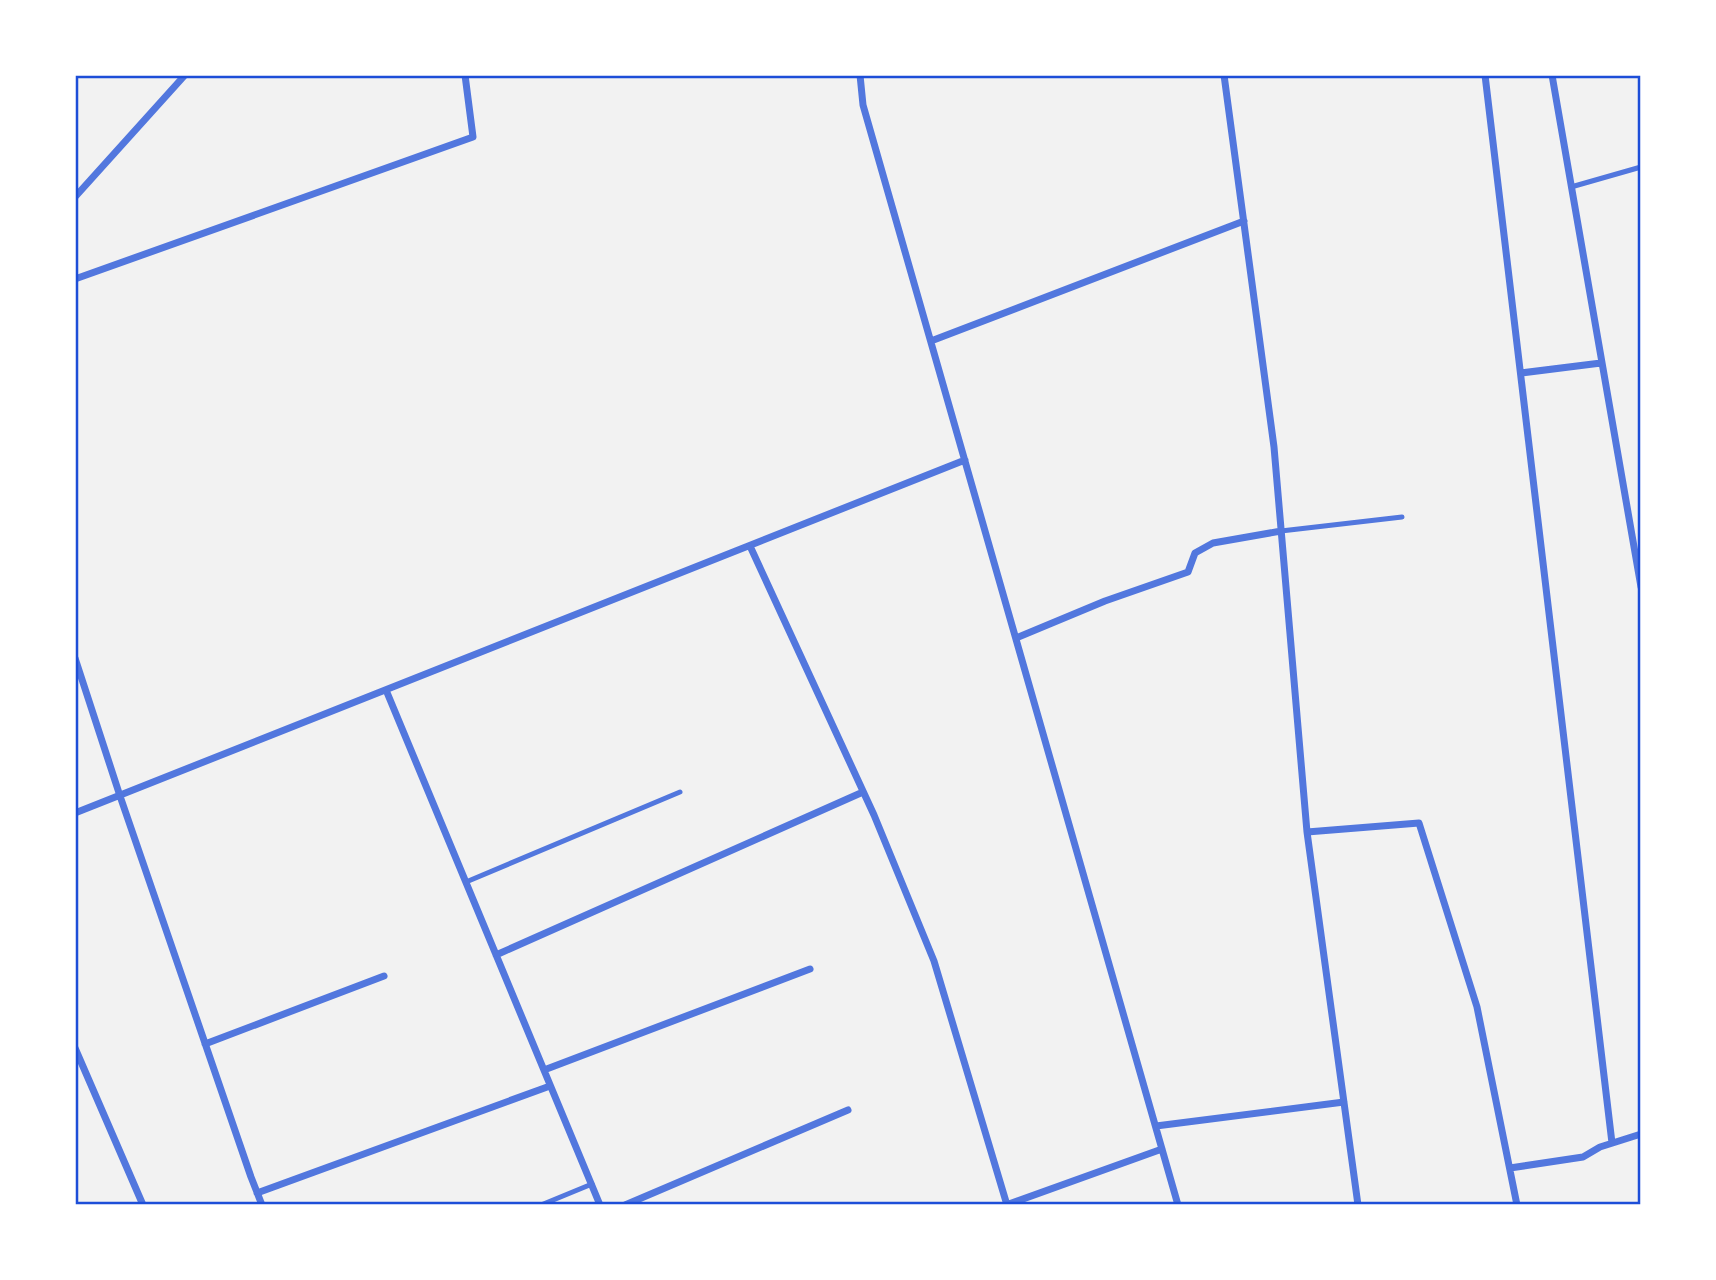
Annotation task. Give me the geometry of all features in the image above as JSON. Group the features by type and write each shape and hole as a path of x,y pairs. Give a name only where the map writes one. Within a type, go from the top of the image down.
{"street":[{"path":"75,197 185,75"},
{"path":"75,279 473,137 465,75"},
{"path":"860,75 863,105 1178,1205"},
{"path":"1224,75 1274,447 1307,832 1358,1205"},
{"path":"1485,75 1612,1143"},
{"path":"1552,75 1641,587"},
{"path":"931,341 1244,221"},
{"path":"1521,373 1601,363"},
{"path":"75,813 965,460"},
{"path":"1016,638 1105,601 1188,572 1195,553 1213,543 1281,531"},
{"path":"750,545 863,792 933,961 1007,1205 1162,1149"},
{"path":"75,658 262,1205"},
{"path":"386,690 600,1205"},
{"path":"496,955 863,792"},
{"path":"1307,832 1419,823 1478,1007 1517,1205"},
{"path":"544,1070 810,969"},
{"path":"205,1044 384,976"},
{"path":"75,1048 143,1205"},
{"path":"257,1193 550,1086"},
{"path":"1156,1126 1344,1101"},
{"path":"625,1205 848,1110"},
{"path":"1510,1168 1583,1157 1600,1147 1641,1135"}],"lane":[{"path":"1571,187 1641,167"},
{"path":"1281,531 1402,517"},
{"path":"466,882 680,792"},
{"path":"541,1205 592,1184"}]}
